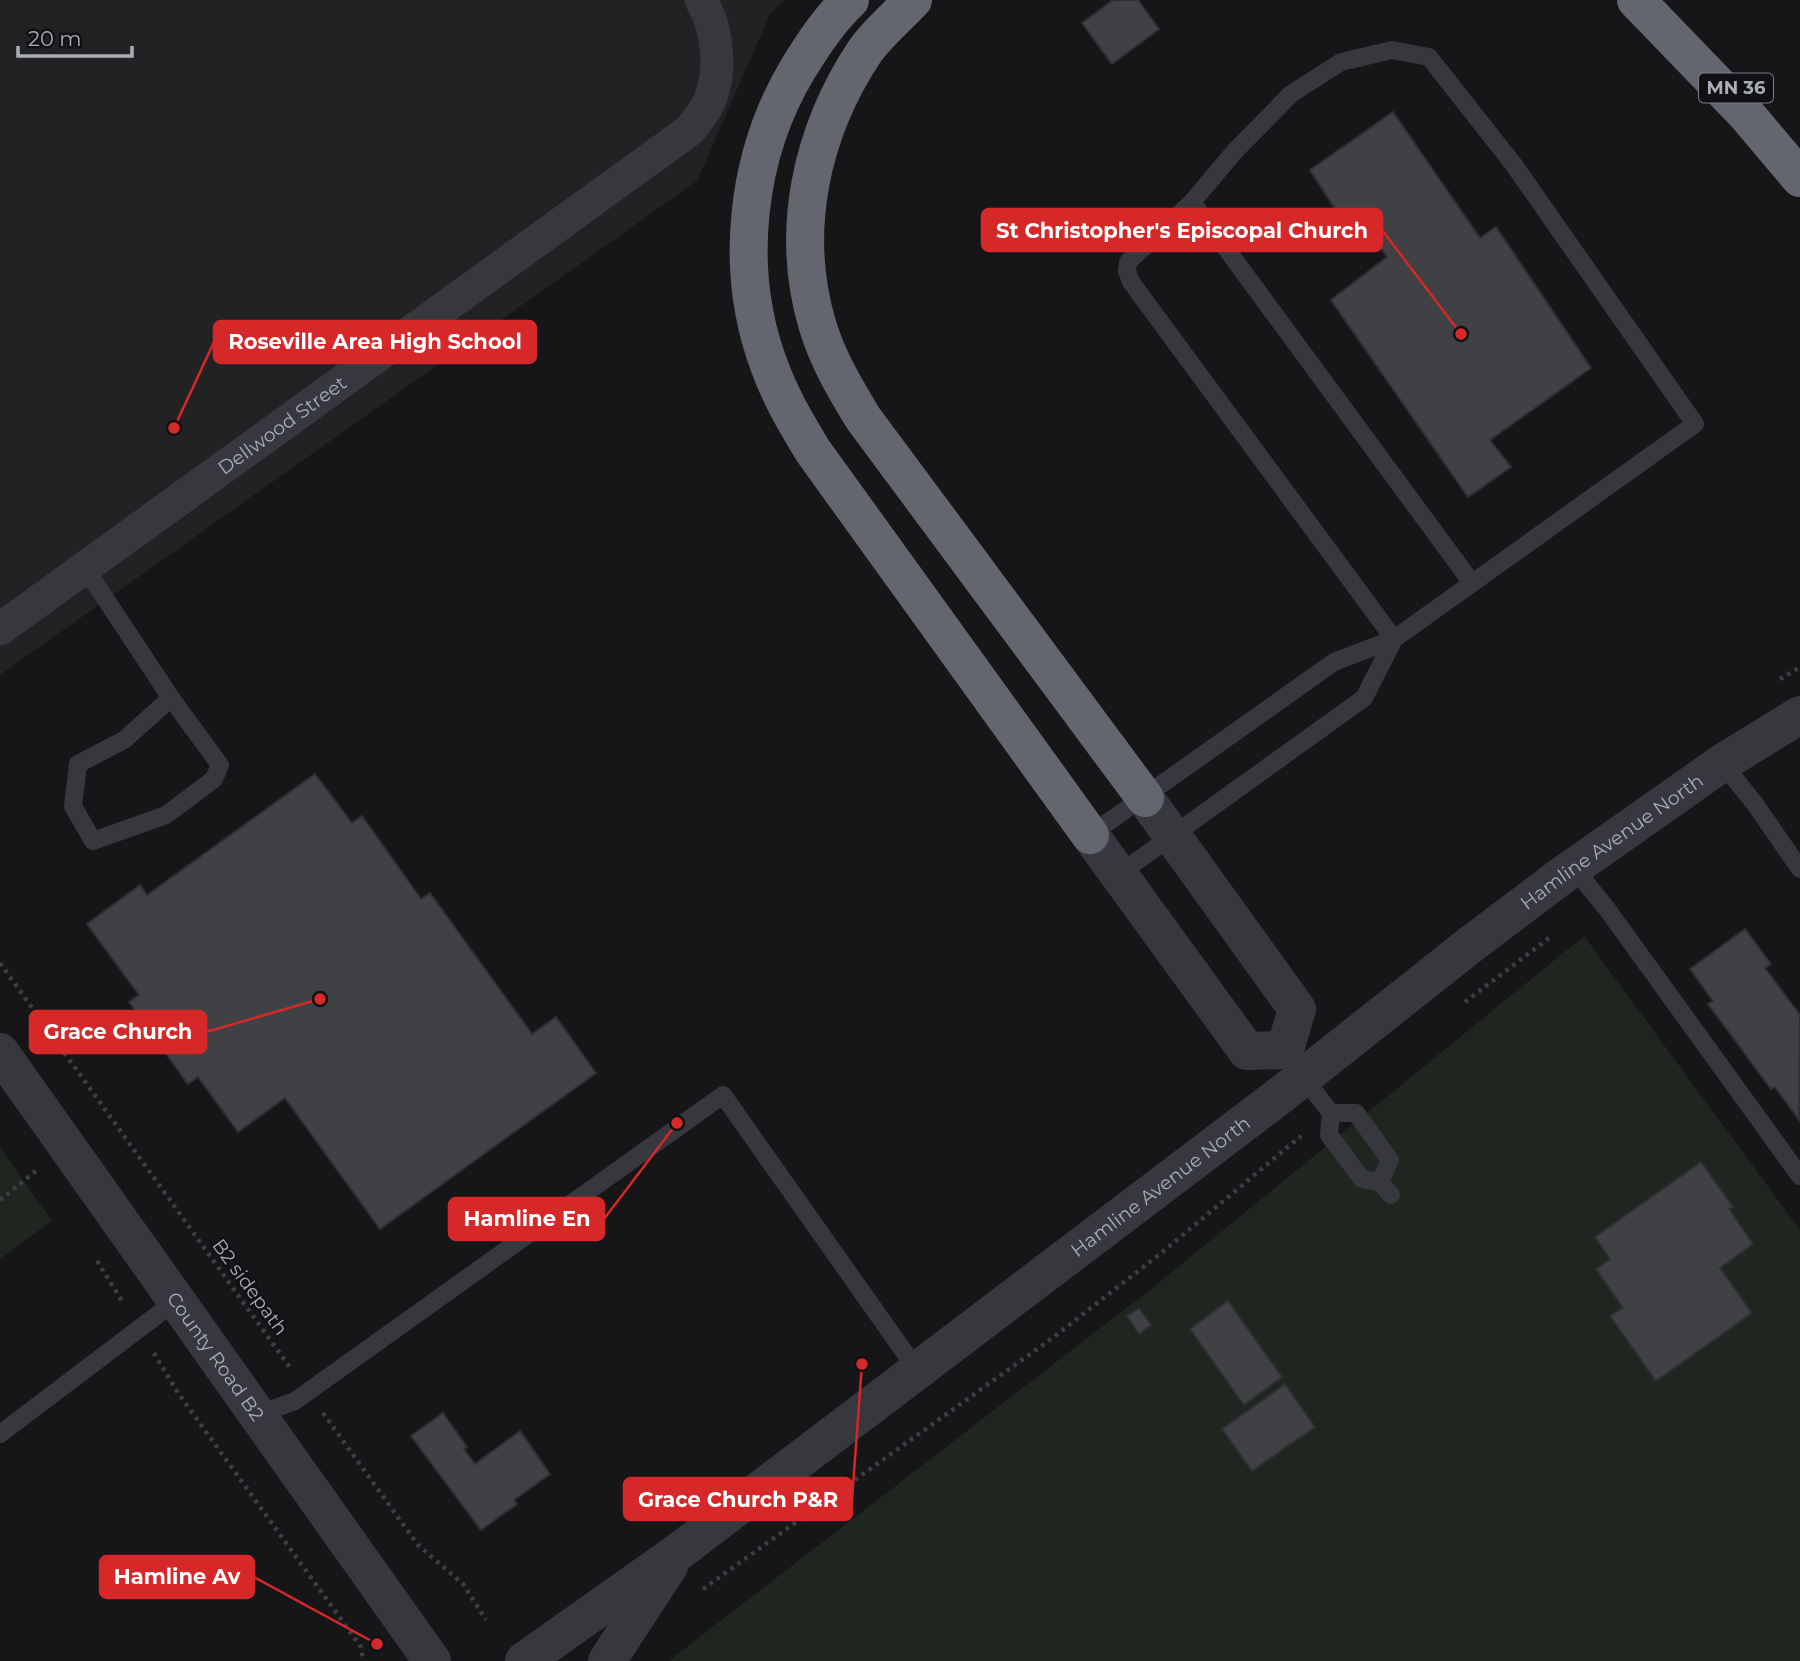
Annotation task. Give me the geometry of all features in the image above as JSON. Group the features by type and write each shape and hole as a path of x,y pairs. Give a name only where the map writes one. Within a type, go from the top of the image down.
{"highway":[{"path":"850,0 820,33 783,92 763,144 751,199 748,254 754,310 768,364 791,415 813,451 1090,835"},
{"path":"913,0 867,49 838,96 822,135 811,175 805,231 807,273 818,327 839,379 863,418 1144,798"},
{"path":"1636,0 1738,105 1800,177"},
{"name":"MN 36","path":"1673,0 1800,177"}],"street":[{"name":"Dellwood Street","path":"0,629 690,131 706,107 713,86 717,57 714,33 701,0"},
{"name":"Hamline Avenue North","path":"524,1661 678,1552 917,1370 1294,1063 1469,944 1573,867 1723,763 1800,715"},
{"path":"1090,835 1247,1051 1294,1063 1297,1009 1144,798"},
{"name":"County Road B2","path":"0,1052 432,1661"},
{"path":"607,1661 678,1552"}],"lane":[{"path":"1090,835 1334,662 1394,639 1695,424 1514,165 1429,57 1392,50 1341,62 1291,94 1235,151 1192,202 1128,262 1127,271 1131,282 1394,639"},
{"path":"1192,202 1472,583"},
{"path":"85,568 171,698 220,765 214,779 166,815 93,841 73,806 78,764 124,740 171,698"},
{"path":"1119,874 1364,698 1394,639"},
{"path":"1723,763 1797,858"},
{"path":"1573,867 1800,1176"},
{"path":"1294,1063 1331,1114 1329,1135 1362,1179 1385,1188 1390,1160 1356,1113 1331,1114"},
{"path":"259,1415 295,1401 723,1095 917,1370"},
{"path":"0,1434 177,1300"}],"path":[{"path":"1456,1010 1598,898"},
{"name":"B2 sidepath","path":"0,963 418,1545 463,1584 486,1620"},
{"path":"702,1589 1052,1339 1160,1254 1301,1136"},
{"path":"0,1200 39,1169"},
{"path":"96,1260 178,1393 361,1647 363,1661"}],"shaded area":[{"path":"0,0 786,0 771,12 697,181 0,675"},
{"path":"1584,936 1800,1230 1800,1661 671,1661 1151,1289"},
{"path":"0,1147 52,1221 0,1259"}],"building":[{"path":"1113,0 1138,0 1159,29 1112,64 1082,23"},
{"path":"1393,112 1480,238 1496,227 1591,368 1490,440 1511,467 1468,497 1331,300 1387,257 1359,215 1345,224 1310,170"},
{"path":"315,774 352,823 362,816 421,899 430,893 532,1034 556,1017 596,1073 380,1229 285,1098 238,1132 198,1077 188,1084 129,1002 139,995 87,924 140,885 147,895"},
{"path":"1745,929 1771,964 1765,968 1800,1015 1799,1120 1775,1087 1771,1089 1708,1004 1713,1001 1690,969"},
{"path":"1701,1162 1733,1207 1729,1209 1753,1244 1720,1268 1752,1313 1656,1381 1610,1316 1623,1308 1596,1269 1610,1259 1595,1237"},
{"path":"1228,1301 1282,1377 1244,1405 1190,1329"},
{"path":"1139,1308 1151,1325 1139,1334 1127,1316"},
{"path":"1285,1384 1315,1427 1252,1471 1222,1429"},
{"path":"443,1413 467,1447 464,1449 475,1464 520,1431 550,1474 514,1500 517,1504 481,1530 411,1436"}],"place":[{"name":"St Christopher's Episcopal Church","path":"1461,334"},
{"name":"Roseville Area High School","path":"174,428"},
{"name":"Grace Church","path":"320,999"},
{"name":"Hamline En","path":"677,1123"},
{"name":"Grace Church P&R","path":"862,1364"},
{"name":"Hamline Av","path":"377,1644"}]}
